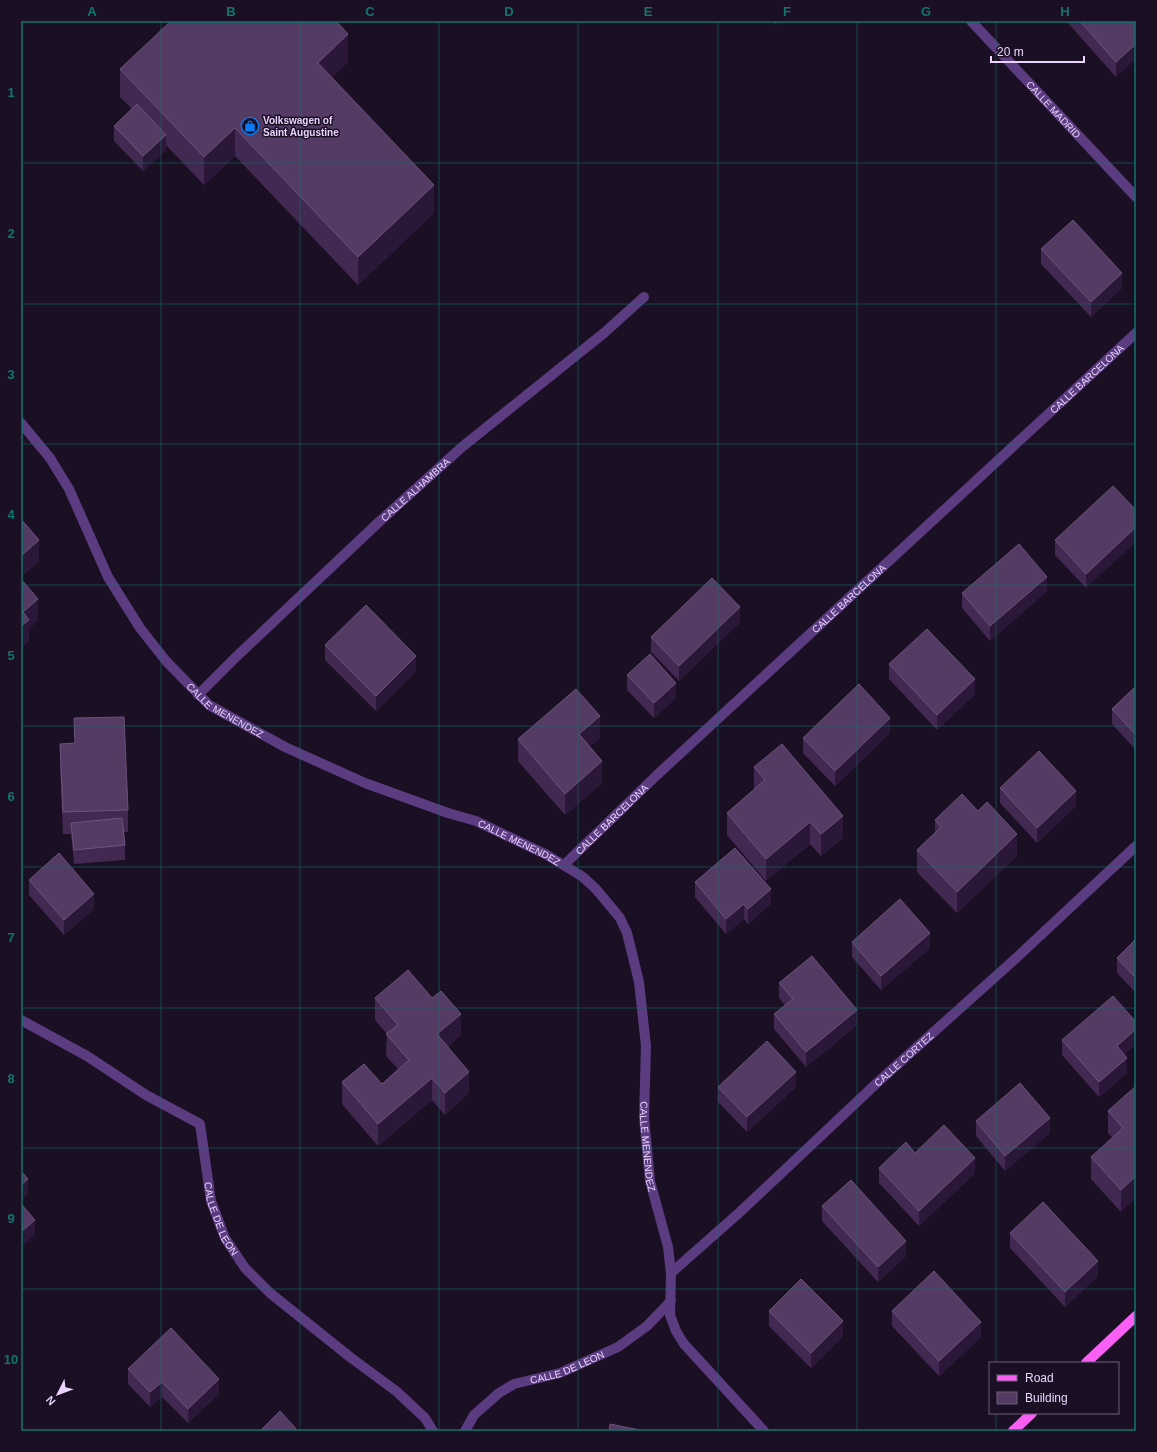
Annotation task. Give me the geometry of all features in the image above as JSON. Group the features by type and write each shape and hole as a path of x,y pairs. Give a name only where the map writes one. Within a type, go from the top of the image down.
{"main road":[{"path":"1087,1362 1136,1316"},
{"path":"1013,1431 1031,1414"}],"street":[{"name":"CALLE MADRID","path":"971,21 1136,197"},
{"name":"CALLE ALHAMBRA","path":"198,695 293,602 444,463 604,333 644,297"},
{"name":"CALLE BARCELONA","path":"564,866 657,775 1136,333"},
{"name":"CALLE MENENDEZ","path":"21,423 50,458 69,489 108,577 140,628 166,661 209,705 285,747 365,783 476,821 547,854 583,877 620,918 627,933 639,982 646,1046 644,1117 650,1182 668,1247 671,1273 670,1315 676,1331 684,1344 764,1431"},
{"name":"CALLE CORTEZ","path":"671,1273 740,1212 879,1081 1014,960 1136,846"},
{"name":"CALLE DE LEON","path":"21,1020 87,1056 146,1094 200,1124 211,1201 225,1238 245,1268 270,1293 350,1357 396,1391 425,1418 433,1431"},
{"name":"CALLE DE LEON","path":"465,1431 474,1415 499,1393 514,1384 560,1373 618,1347 647,1326 671,1301"}],"building":[{"name":"Volkswagen of Saint Augustine","path":"171,21 336,21 348,34 318,63 434,185 358,257 235,128 204,157 120,69"},
{"path":"1080,21 1136,21 1136,44 1116,62"},
{"path":"137,104 166,135 143,156 114,126"},
{"path":"1073,220 1122,273 1091,302 1041,249"},
{"path":"1113,486 1136,510 1136,527 1086,574 1055,540"},
{"path":"21,519 39,540 21,556"},
{"path":"1019,544 1047,577 990,626 962,593"},
{"path":"712,578 740,607 679,666 651,637"},
{"path":"21,579 38,599 23,612 29,620 21,626"},
{"path":"366,605 416,656 376,696 325,645"},
{"path":"927,629 975,679 937,715 889,664"},
{"path":"650,654 676,683 654,703 627,675"},
{"path":"859,684 890,718 835,771 803,738"},
{"path":"1136,686 1136,735 1112,709"},
{"path":"576,689 600,716 579,734 602,761 565,794 518,739"},
{"path":"124,717 128,810 63,812 60,744 75,743 74,718"},
{"path":"782,744 843,816 821,834 810,822 766,859 727,813 765,780 754,767"},
{"path":"1039,751 1076,791 1037,828 1000,788"},
{"path":"962,794 978,811 987,802 1017,834 957,892 917,850 941,827 935,820"},
{"path":"122,818 125,845 74,850 71,823"},
{"path":"735,848 771,889 748,909 744,904 726,919 695,882"},
{"path":"59,853 94,894 64,920 29,880"},
{"path":"900,899 930,933 881,976 852,942"},
{"path":"1136,939 1136,978 1117,958"},
{"path":"812,956 857,1010 806,1052 774,1014 793,999 779,983"},
{"path":"408,970 432,998 441,991 461,1014 437,1034 469,1072 445,1093 432,1078 378,1124 342,1082 364,1064 382,1084 409,1060 386,1034 398,1025 375,998"},
{"path":"1113,996 1136,1022 1136,1029 1117,1046 1127,1058 1099,1082 1062,1040"},
{"path":"767,1041 796,1072 747,1117 718,1087"},
{"path":"1020,1083 1050,1118 1005,1156 976,1121"},
{"path":"1136,1086 1136,1176 1121,1190 1091,1157 1123,1128 1108,1111"},
{"path":"944,1125 975,1158 919,1211 879,1168 906,1142 915,1153"},
{"path":"21,1171 28,1179 21,1185"},
{"path":"851,1180 906,1241 878,1267 822,1206"},
{"path":"1043,1202 1098,1261 1065,1292 1010,1233"},
{"path":"21,1204 35,1220 21,1232"},
{"path":"934,1271 981,1322 939,1361 892,1311"},
{"path":"801,1279 843,1321 811,1353 769,1311"},
{"path":"171,1328 219,1379 188,1409 162,1382 150,1392 128,1369"},
{"path":"280,1411 298,1431 260,1431"},
{"path":"610,1424 645,1431 609,1431"}],"place":[{"name":"Volkswagen of Saint Augustine","path":"250,126"}]}
